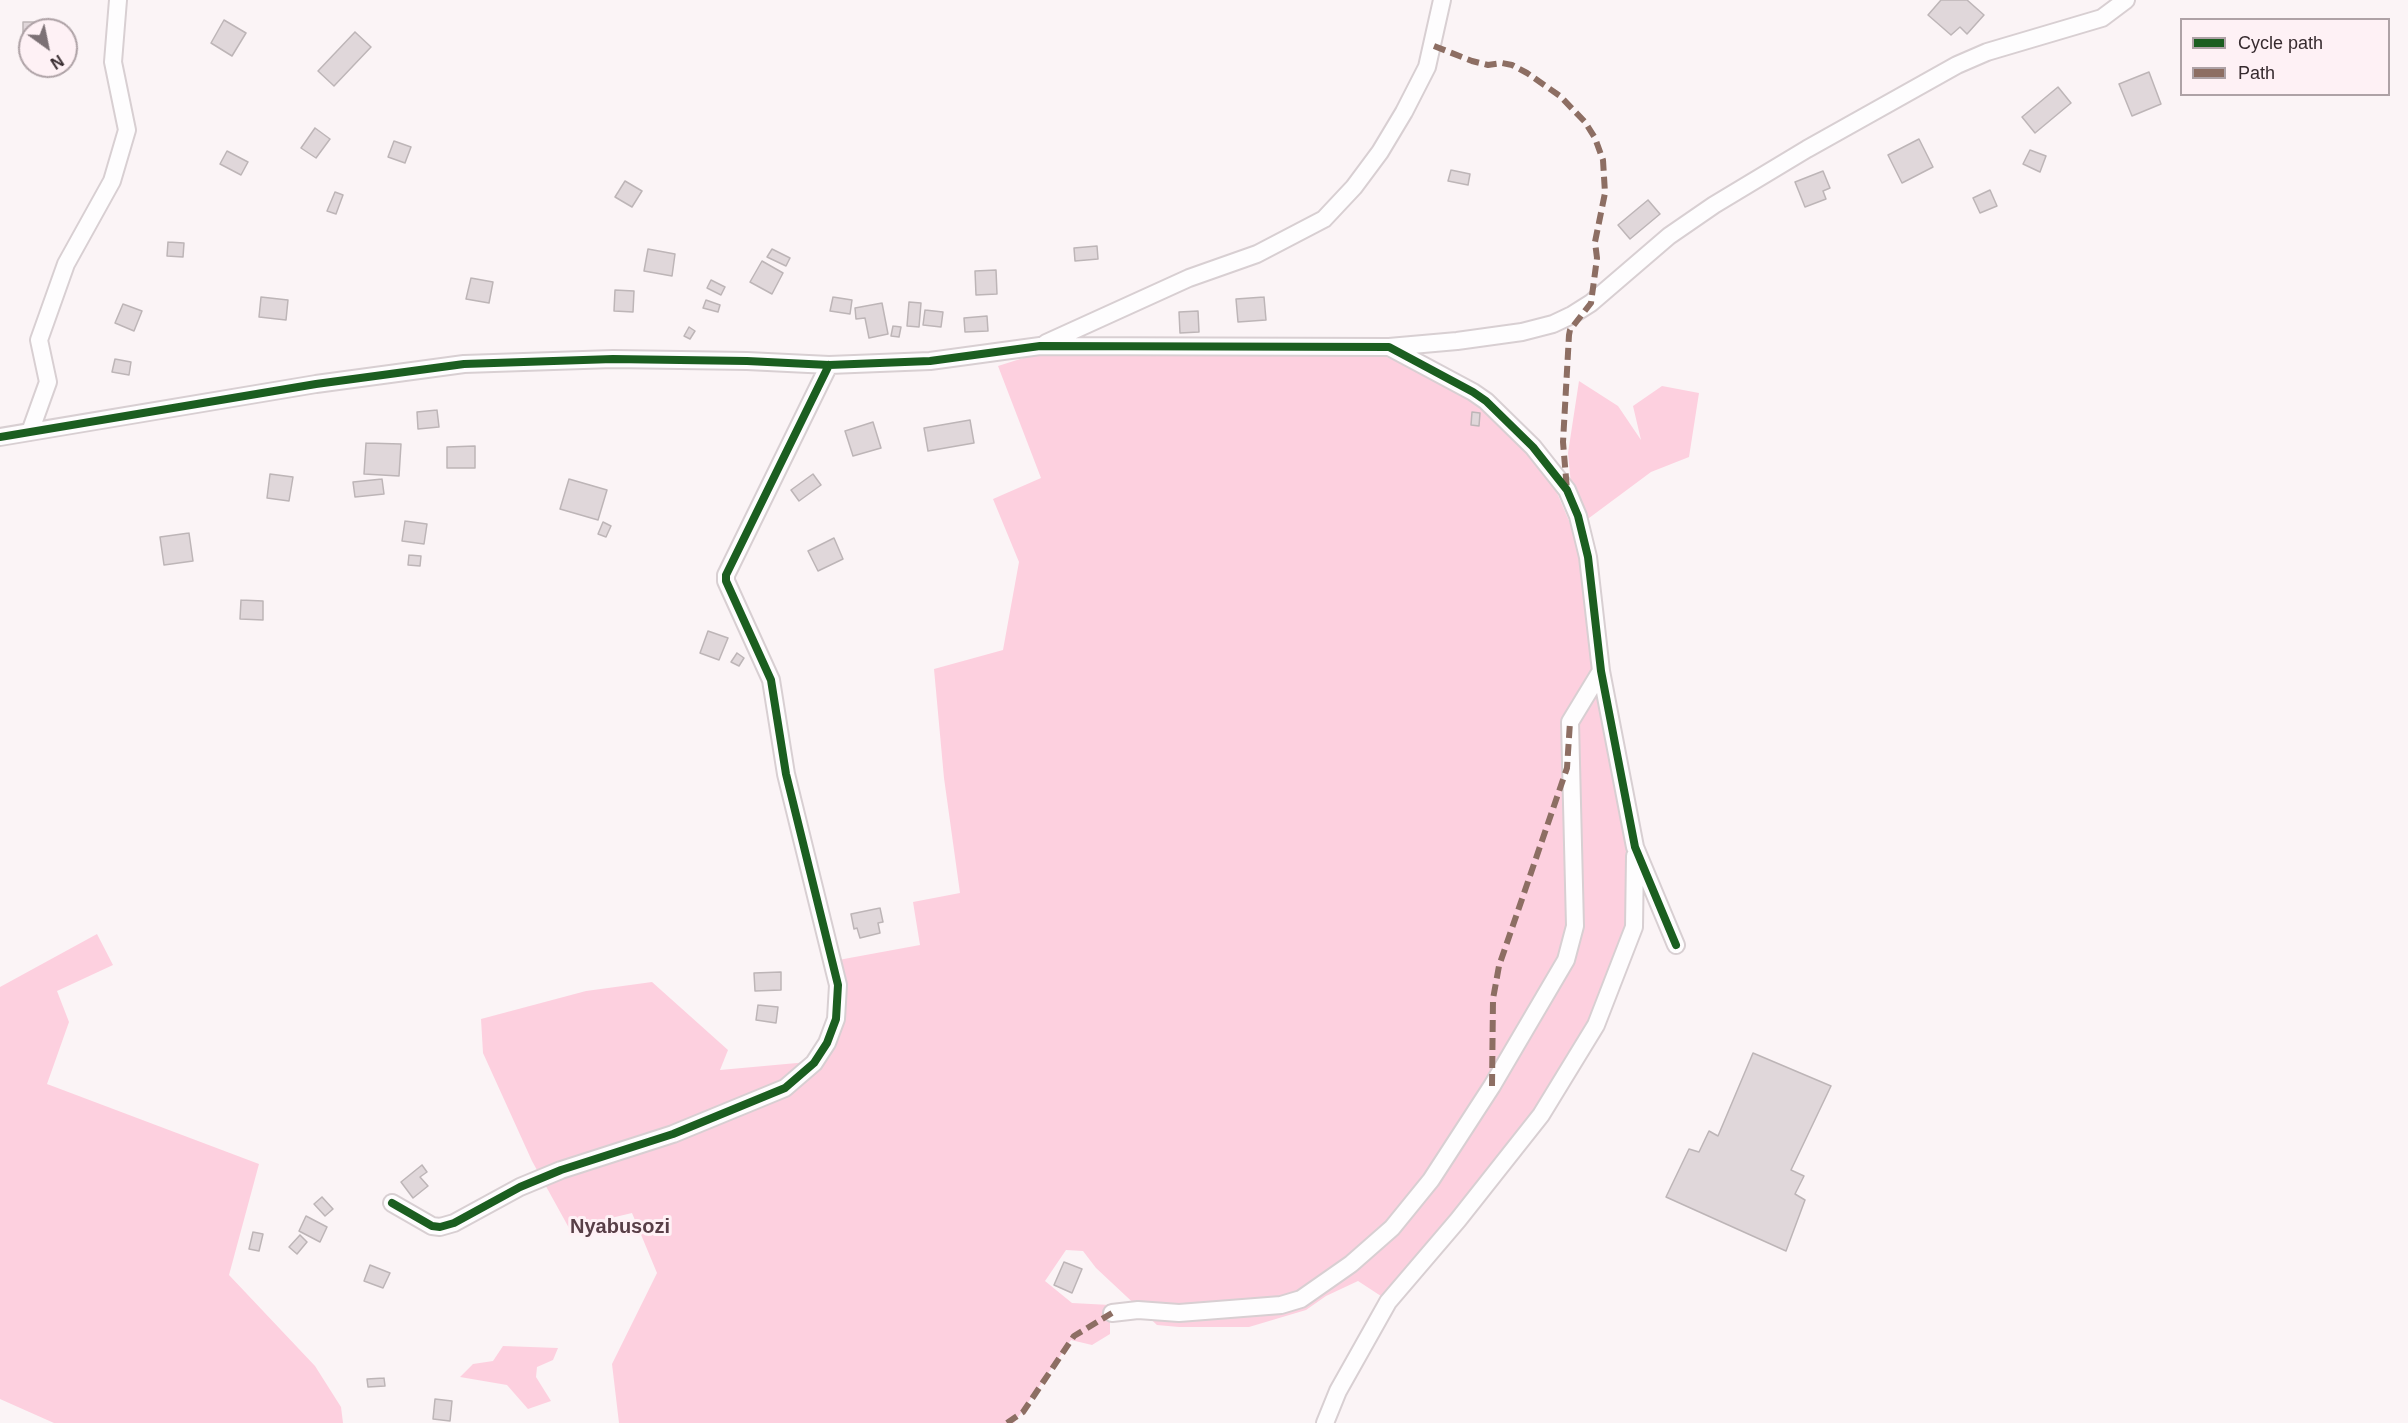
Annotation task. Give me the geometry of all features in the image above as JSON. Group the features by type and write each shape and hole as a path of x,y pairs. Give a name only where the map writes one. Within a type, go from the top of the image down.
{"street":[{"path":"30,432 48,382 39,340 66,264 112,181 127,130 113,62 118,0"},
{"path":"1040,346 1189,279 1257,254 1324,219 1354,187 1380,152 1404,112 1427,67 1442,0"},
{"path":"0,437 316,384 464,364 613,359 828,365 930,361 1040,346 1389,347 1522,332 1553,324 1572,315 1591,303 1669,236 1714,205 1957,64 1987,52 2102,18 2126,0"},
{"path":"1325,1423 1338,1391 1388,1302 1458,1220 1541,1115 1596,1025 1634,927 1635,847 1601,671 1588,557 1578,516 1567,490 1533,447 1486,401 1389,347"},
{"path":"392,1203 432,1226 440,1227 454,1223 520,1187 561,1170 673,1134 785,1088 814,1063 827,1043 836,1019 838,985 786,774 771,680 726,581 726,575 828,365"},
{"path":"1112,1313 1138,1310 1179,1313 1281,1305 1301,1299 1351,1264 1392,1228 1431,1180 1492,1086 1566,960 1575,926 1570,722 1601,671"},
{"path":"1635,847 1676,945"}],"shaded area":[{"path":"1036,354 1382,355 1471,393 1528,440 1558,495 1578,542 1592,672 1633,845 1633,925 1595,1024 1541,1114 1387,1300 1358,1281 1326,1296 1306,1310 1249,1327 1157,1325 1096,1268 1083,1251 1066,1250 1045,1281 1072,1303 1110,1305 1110,1334 1092,1345 1071,1340 1014,1423 619,1423 612,1364 657,1273 632,1213 569,1228 532,1161 483,1053 481,1019 586,991 652,982 728,1050 720,1070 808,1062 831,1016 833,961 920,945 913,902 960,893 944,778 934,669 1003,650 1019,562 993,499 1041,478 998,366"},
{"path":"1579,381 1618,406 1641,440 1633,406 1662,386 1699,393 1689,457 1651,472 1581,524 1572,495 1568,453"},
{"path":"97,934 113,965 57,991 69,1022 47,1084 259,1164 229,1275 315,1366 341,1407 343,1423 54,1423 0,1399 0,987"},
{"path":"503,1346 558,1348 553,1360 537,1367 536,1377 551,1401 528,1409 507,1385 460,1377 473,1364 493,1361"}],"building":[{"path":"1941,0 1967,0 1984,15 1967,34 1960,27 1951,35 1928,15"},
{"path":"224,20 246,33 232,56 211,43"},
{"path":"355,32 371,47 334,86 318,71"},
{"path":"2149,72 2161,104 2132,116 2119,84"},
{"path":"2058,87 2071,103 2035,133 2022,117"},
{"path":"315,128 330,139 316,158 301,148"},
{"path":"1919,139 1933,167 1902,183 1888,155"},
{"path":"394,141 411,147 405,163 388,157"},
{"path":"2030,150 2046,156 2040,172 2023,164"},
{"path":"227,151 248,162 241,175 220,164"},
{"path":"1451,170 1470,174 1468,185 1448,181"},
{"path":"1823,171 1830,188 1823,191 1826,199 1805,207 1795,182"},
{"path":"625,181 642,191 632,207 615,197"},
{"path":"1990,190 1997,206 1980,213 1973,198"},
{"path":"335,192 343,195 336,214 327,211"},
{"path":"1648,200 1660,214 1630,239 1618,225"},
{"path":"168,242 184,243 183,257 167,256"},
{"path":"1097,246 1098,259 1075,261 1074,248"},
{"path":"648,249 675,254 672,276 644,271"},
{"path":"772,249 790,258 786,266 767,257"},
{"path":"762,261 783,273 772,294 750,282"},
{"path":"996,270 997,294 976,295 975,271"},
{"path":"471,278 493,282 489,303 466,299"},
{"path":"711,280 725,287 721,295 707,288"},
{"path":"615,290 634,291 633,312 614,311"},
{"path":"261,297 288,300 286,320 259,317"},
{"path":"833,297 852,300 850,314 830,311"},
{"path":"1264,297 1266,320 1238,322 1236,299"},
{"path":"706,300 720,305 718,312 703,308"},
{"path":"909,302 921,303 919,327 907,326"},
{"path":"882,303 888,334 869,338 865,318 856,319 855,308"},
{"path":"123,304 142,311 134,331 115,323"},
{"path":"925,310 943,312 941,327 923,325"},
{"path":"1198,311 1199,332 1180,333 1179,312"},
{"path":"987,316 988,331 965,332 964,318"},
{"path":"893,326 901,327 899,337 891,336"},
{"path":"689,327 695,331 690,339 684,336"},
{"path":"115,359 131,362 129,375 112,372"},
{"path":"437,410 439,427 418,429 417,412"},
{"path":"1472,412 1480,413 1479,426 1471,425"},
{"path":"970,420 974,443 928,451 924,428"},
{"path":"873,422 881,448 853,456 845,431"},
{"path":"366,443 401,444 399,476 364,474"},
{"path":"475,446 475,468 447,468 447,447"},
{"path":"270,474 293,477 289,501 267,498"},
{"path":"813,474 821,485 799,501 791,490"},
{"path":"382,479 384,494 355,497 353,482"},
{"path":"569,479 607,490 598,520 560,509"},
{"path":"405,521 427,524 424,544 402,541"},
{"path":"603,522 611,526 606,537 598,534"},
{"path":"189,533 193,561 164,565 160,537"},
{"path":"834,538 843,559 818,571 808,551"},
{"path":"409,555 421,556 420,566 408,565"},
{"path":"241,600 263,601 263,620 240,619"},
{"path":"708,631 728,638 719,660 700,653"},
{"path":"737,653 744,658 739,666 731,662"},
{"path":"880,908 883,922 878,923 880,933 860,938 857,928 854,929 851,914"},
{"path":"781,972 781,990 755,991 754,973"},
{"path":"758,1005 778,1007 776,1023 756,1020"},
{"path":"1753,1053 1831,1086 1791,1170 1804,1176 1795,1194 1805,1200 1786,1251 1666,1197 1689,1149 1699,1152 1709,1131 1718,1136"},
{"path":"422,1165 427,1172 420,1177 428,1186 413,1198 401,1182"},
{"path":"322,1197 333,1209 325,1216 314,1204"},
{"path":"306,1216 327,1227 320,1242 299,1231"},
{"path":"253,1232 263,1234 259,1251 249,1249"},
{"path":"300,1235 307,1242 297,1254 289,1247"},
{"path":"1064,1262 1082,1269 1072,1293 1054,1285"},
{"path":"370,1265 390,1273 383,1288 364,1281"},
{"path":"384,1378 385,1386 368,1387 367,1379"},
{"path":"435,1399 452,1401 450,1421 433,1419"}],"marked path":[{"path":"1434,46 1472,61 1488,65 1502,63 1512,65 1527,73 1560,96 1585,122 1595,138 1603,160 1605,193 1595,242 1597,258 1591,303 1570,330 1569,335 1563,442 1567,490"},
{"path":"1492,1086 1493,999 1499,966 1567,768 1570,722"},
{"path":"1007,1423 1023,1412 1074,1336 1112,1313"}],"cycle path":[{"path":"0,437 316,384 464,364 613,359 829,365 930,361 1040,346 1389,347 1486,401 1533,447 1567,490 1578,516 1588,557 1601,671 1635,847 1676,945"},
{"path":"392,1203 432,1226 440,1227 454,1223 520,1187 561,1170 673,1134 785,1088 814,1063 827,1043 836,1019 838,985 786,774 771,680 726,581 726,575 829,365"}],"district":[{"name":"Nyabusozi","path":"620,1227"}]}
